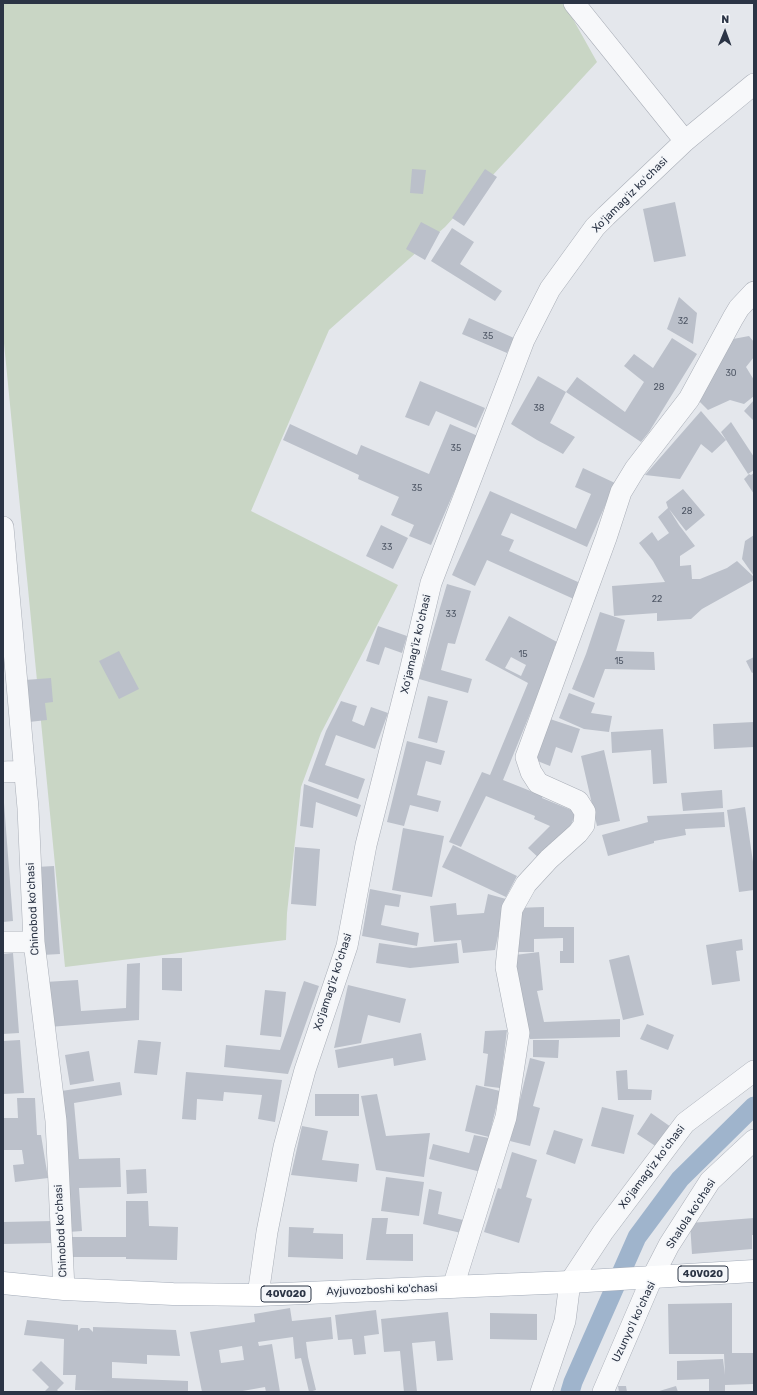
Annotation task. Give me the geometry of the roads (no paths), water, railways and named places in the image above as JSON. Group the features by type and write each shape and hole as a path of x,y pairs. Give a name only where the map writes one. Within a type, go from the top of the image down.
{"main road":[{"name":"Uzunyoʻl koʻchasi","path":"652,1278 754,1271"},
{"name":"40V020","path":"570,1282 652,1278"},
{"name":"Ayjuvozboshi ko'chasi","path":"3,1283 64,1289 173,1294 258,1295 570,1282"}],"street":[{"path":"574,3 685,140"},
{"name":"Xoʻjamagʻiz koʻchasi","path":"258,1295 267,1232 284,1147 305,1070 347,946 366,845 431,583 524,340 550,289 595,228 685,140 754,84"},
{"path":"453,1287 506,1117 519,1033 506,967 512,909 526,884 549,859 578,833 584,825 585,812 578,801 538,783 531,772 526,757 606,538 621,492 635,469 689,399 739,308 754,292"},
{"name":"Chinobod koʻchasi","path":"3,527 5,564 28,808 34,942 56,1121 64,1289"},
{"path":"3,772 25,771"},
{"path":"3,942 34,942"},
{"name":"Xoʻjamagʻiz koʻchasi","path":"570,1282 603,1232 685,1123 754,1071"},
{"name":"Shalola ko'chasi","path":"652,1278 669,1245 710,1181 754,1140"},
{"name":"Uzunyoʻl koʻchasi","path":"603,1392 652,1278"},
{"path":"541,1392 565,1321 570,1282"}],"waterway":[{"path":"570,1392 573,1382 637,1237 680,1179 754,1106"}]}
